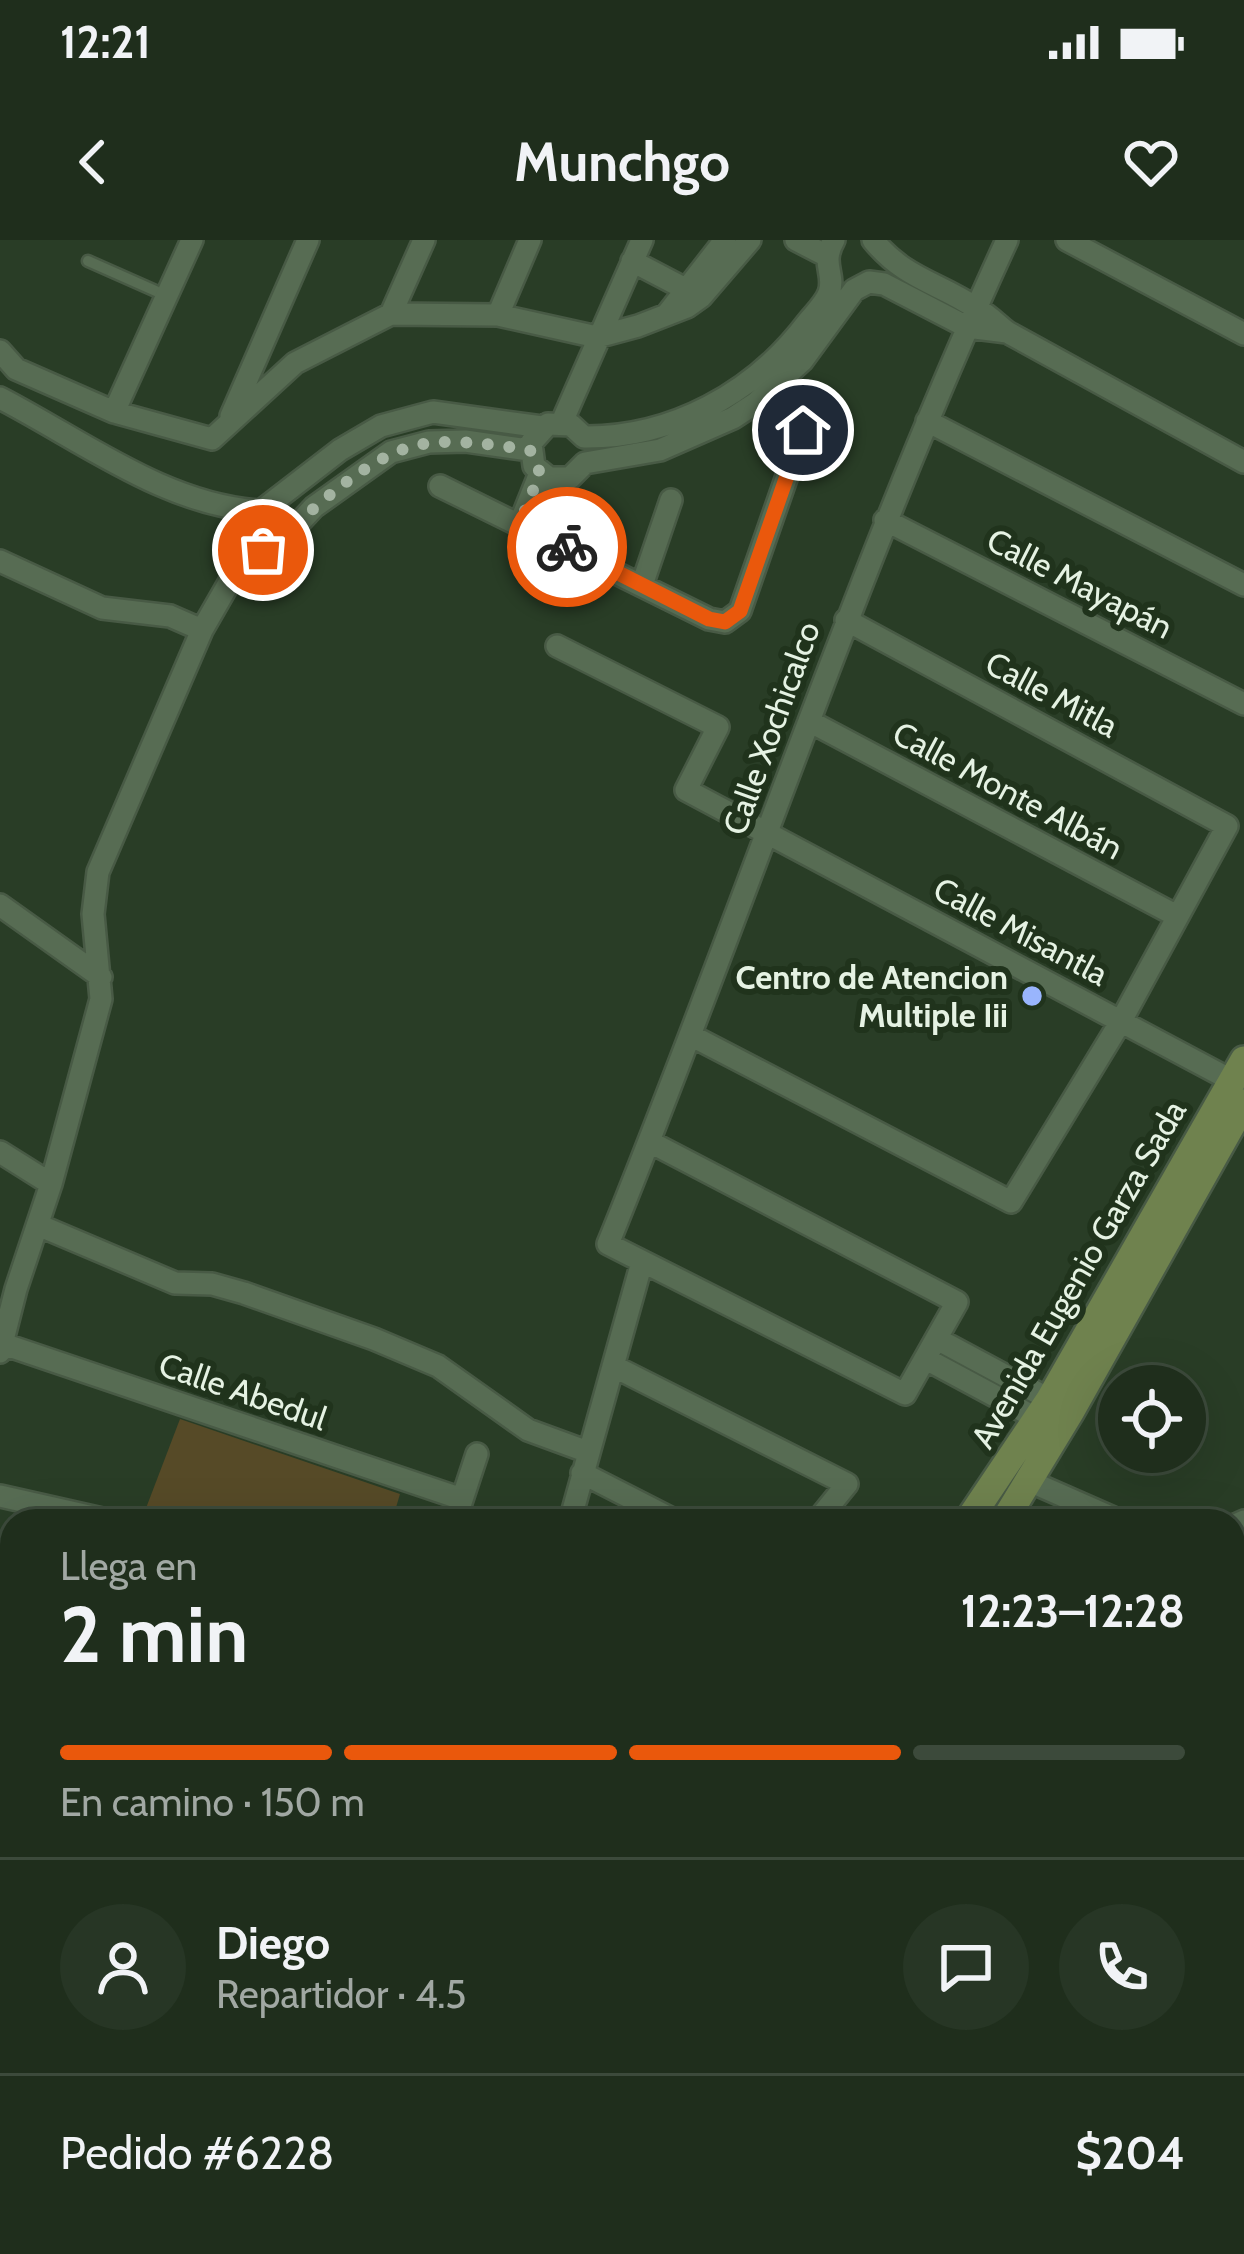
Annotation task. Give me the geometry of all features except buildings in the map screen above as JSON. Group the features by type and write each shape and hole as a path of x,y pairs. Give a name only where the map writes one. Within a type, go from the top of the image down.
{"main road":[{"name":"Avenida Eugenio Garza Sada","path":"978,1509 1054,1415 1240,1096"},
{"name":"Avenida Eugenio Garza Sada","path":"1012,1509 1029,1481 1054,1415 1240,1096"}],"street":[{"path":"114,412 192,240"},
{"path":"228,422 308,240"},
{"path":"391,314 424,240"},
{"path":"498,315 530,240"},
{"path":"693,292 725,240"},
{"path":"0,351 16,369 114,412 212,440 296,363 391,314 498,315 597,337 668,314 750,240"},
{"path":"796,240 829,254 837,276 884,284 1007,332 1244,462"},
{"name":"Calle Xochicalco","path":"643,1262 608,1244 692,1036 885,520 1006,240"},
{"path":"1067,240 1244,334"},
{"path":"241,562 286,537 314,508 391,452 447,441 530,450 550,476 570,478 585,464 674,445 712,429 756,403 811,352 865,283 878,246 972,317"},
{"path":"530,450 552,425 637,250 693,292"},
{"path":"1,1348 101,999 93,914 98,872 202,630 241,562 261,511 340,450 381,426 434,412 552,425 584,436 616,437 682,420 748,384 798,335 828,296 829,254"},
{"path":"263,337 296,363"},
{"path":"0,398 172,493 226,509 261,511 286,537"},
{"path":"928,421 1244,585"},
{"path":"440,486 709,619 725,622 740,611 803,430"},
{"path":"584,436 585,464"},
{"path":"528,527 550,476"},
{"path":"642,585 671,500"},
{"name":"Calle Mayapán","path":"885,520 1244,704"},
{"path":"0,561 102,608 170,616 202,630"},
{"name":"Calle Mitla","path":"847,620 1227,826 1177,916"},
{"name":"Calle Misantla","path":"557,646 718,727 686,790 1120,1021 1240,1096"},
{"name":"Calle Monte Albán","path":"809,721 1177,916"},
{"path":"0,905 100,977"},
{"path":"692,1036 1011,1202 1177,916"},
{"path":"573,1509 643,1262 905,1394 957,1302 650,1142"},
{"path":"0,1152 51,1184"},
{"path":"38,1225 175,1283 228,1288 438,1366 528,1430 657,1509"},
{"name":"Calle Abedul","path":"1,1348 455,1509"},
{"path":"932,1349 1054,1415"},
{"path":"613,1366 847,1484 827,1509"},
{"path":"458,1509 477,1454"},
{"path":"1029,1481 1093,1509"},
{"path":"0,1496 58,1509"}],"lane":[{"path":"88,261 167,296"}],"shaded area":[{"path":"180,1419 400,1494 396,1509 146,1509"}],"way so far":[{"path":"263,550 286,537 351,478 391,452 429,442 465,441 530,450 540,473 520,523 567,547"}],"place":[{"name":"Centro de Atencion Multiple Iii","path":"1032,996"}],"route":[{"path":"567,547 709,619 725,622 740,611 803,430"}]}
